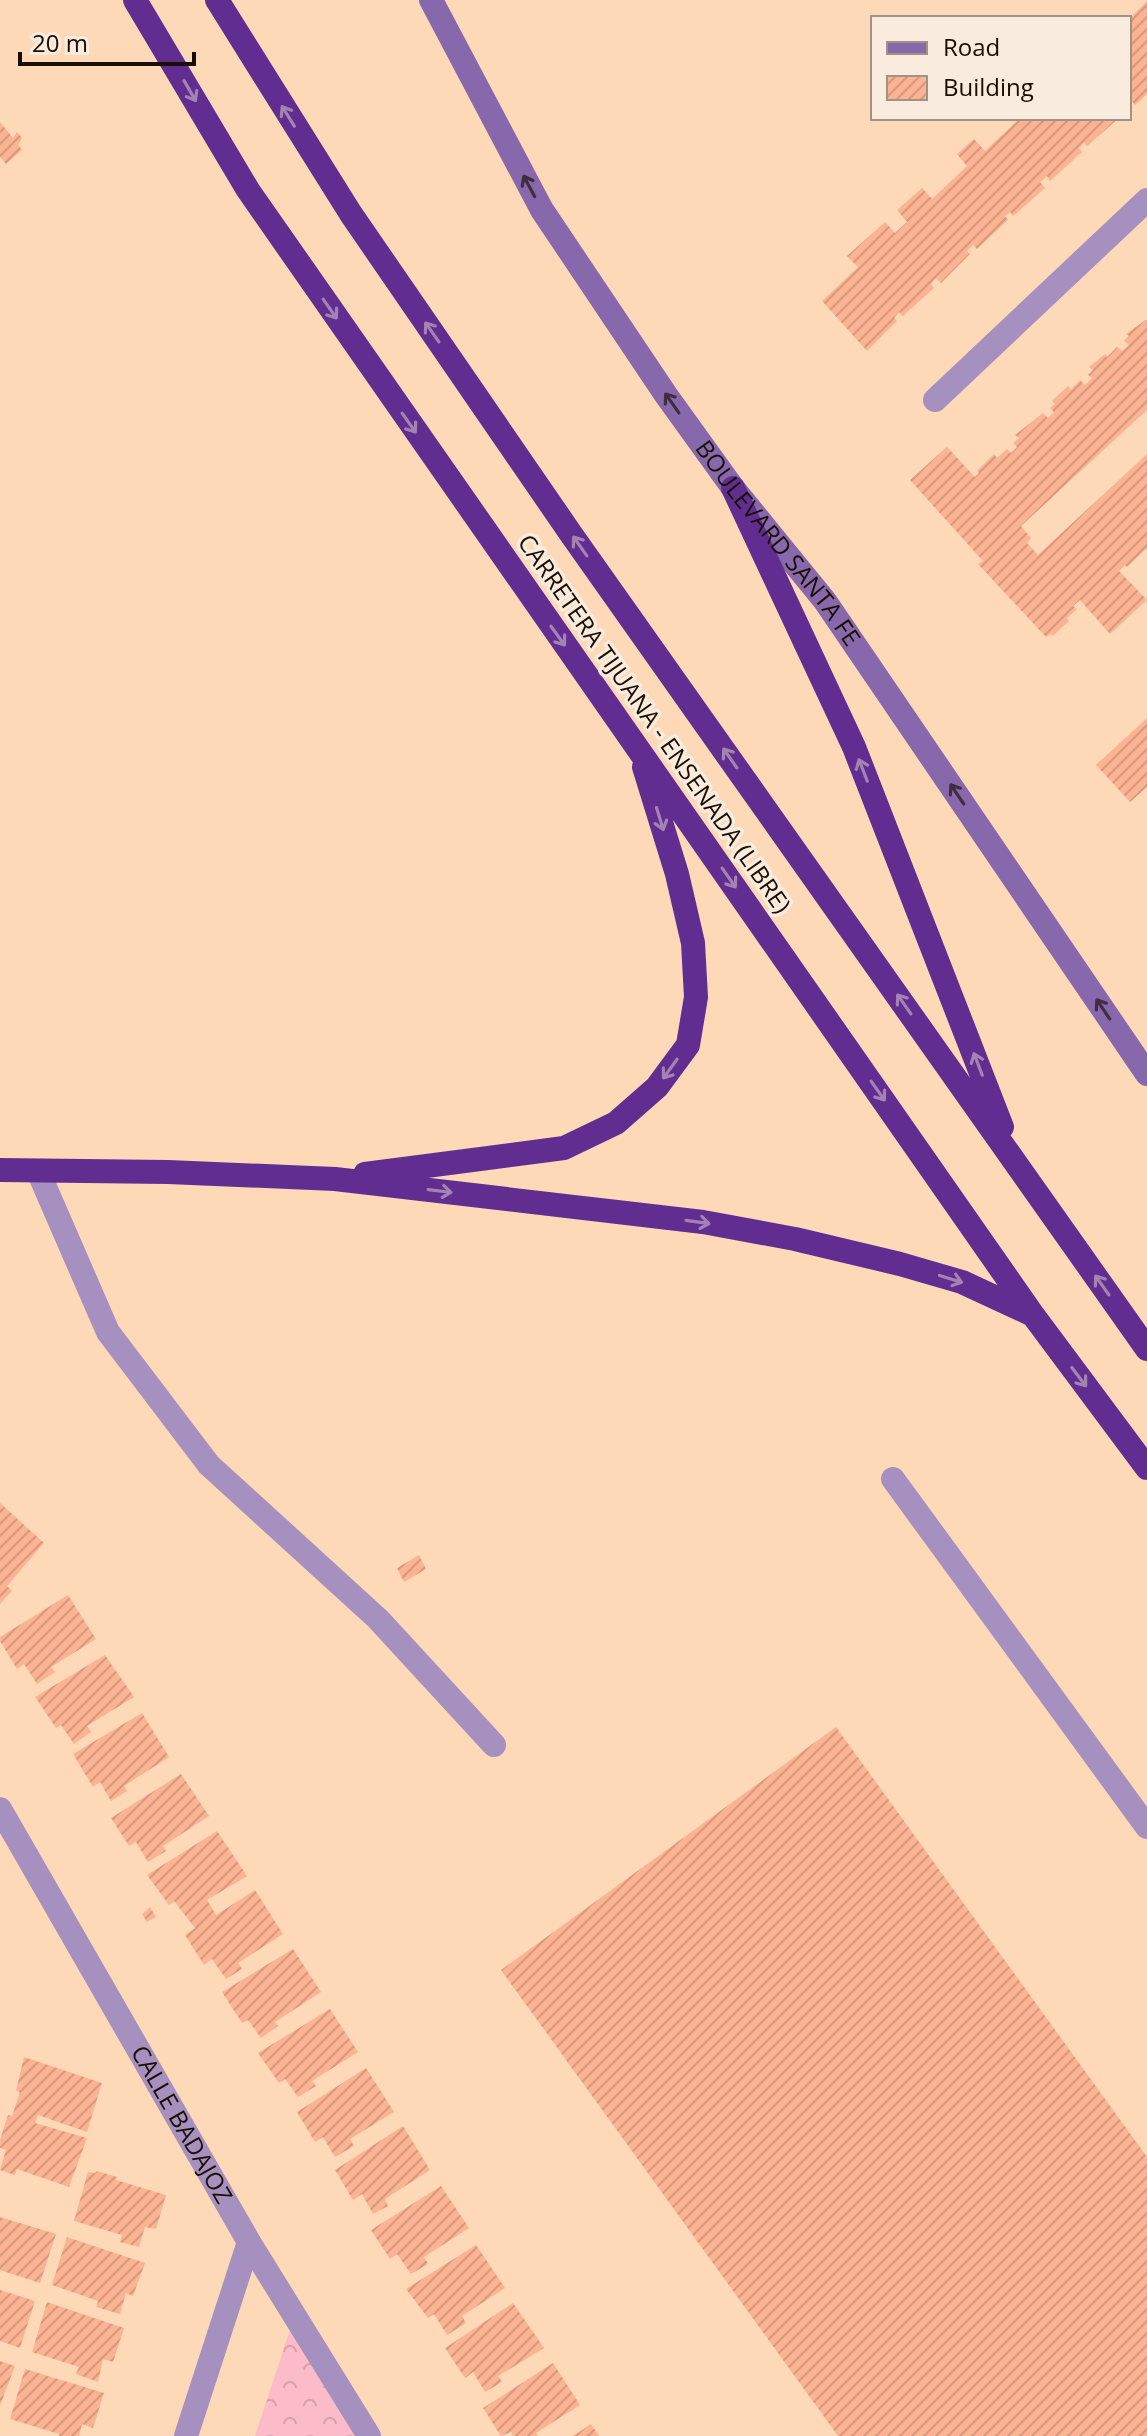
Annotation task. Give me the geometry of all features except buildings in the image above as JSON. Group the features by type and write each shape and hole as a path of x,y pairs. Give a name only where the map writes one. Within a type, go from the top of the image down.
{"highway":[{"name":"CARRETERA TIJUANA - ENSENADA (LIBRE)","path":"135,0 248,190 1033,1315 1147,1468"},
{"name":"CARRETERA TIJUANA - ENSENADA (LIBRE)","path":"217,0 351,214 580,547 1147,1349"},
{"path":"733,488 854,747 1016,1163"},
{"path":"335,1179 564,1148 616,1123 657,1087 688,1045 696,997 693,943 677,874 637,745"},
{"path":"0,1170 168,1172 335,1179 703,1222 900,1264 962,1282 1033,1315"}],"main road":[{"name":"BOULEVARD SANTA FE","path":"431,0 542,210 666,395 733,488 825,601 1147,1074"}],"street":[{"path":"935,400 1147,200"},
{"path":"38,1171 108,1332 209,1465 378,1619 494,1745"},
{"path":"893,1479 1147,1827"},
{"name":"CALLE BADAJOZ","path":"3,1828 249,2242 369,2436"},
{"path":"186,2436 249,2242"}],"green space":[{"path":"290,2330 367,2436 255,2436"}]}
